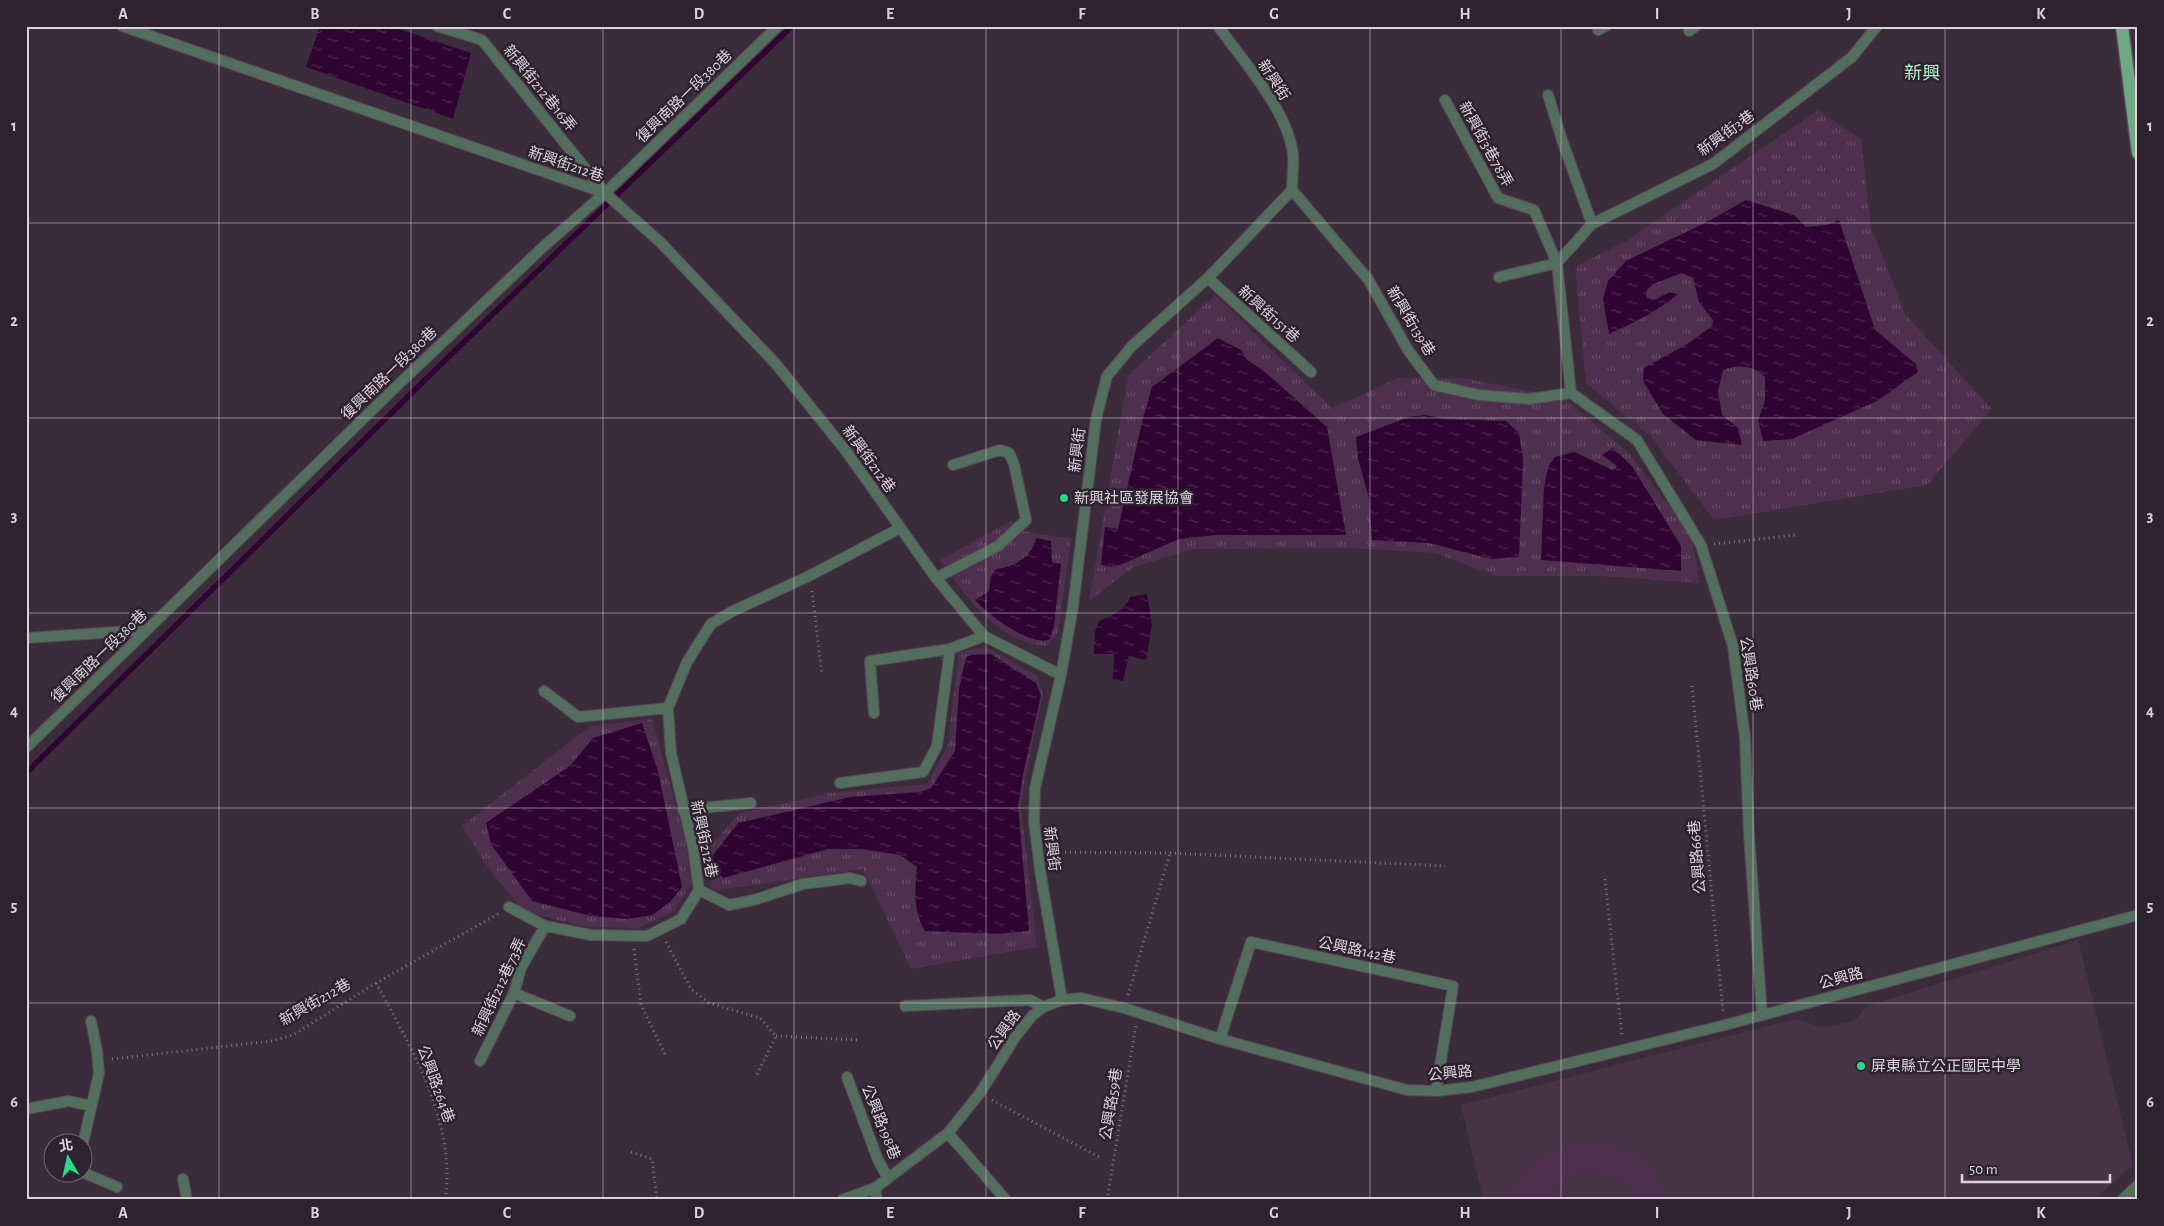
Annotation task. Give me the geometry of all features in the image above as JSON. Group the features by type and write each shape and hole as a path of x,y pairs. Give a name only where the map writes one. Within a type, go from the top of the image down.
{"main road":[{"path":"2122,26 2138,153"}],"street":[{"name":"新興街212巷","path":"122,26 605,193 660,242 776,364 846,452 936,578 984,636 1061,675"},
{"name":"新興街212巷16弄","path":"437,26 482,40 605,193"},
{"name":"復興南路一段380巷","path":"26,748 536,254 605,193 778,26"},
{"name":"新興街","path":"1062,1000 1037,852 1034,821 1035,788 1061,675 1073,607 1096,419 1107,376 1132,346 1208,278 1292,190 1293,155 1288,132 1266,91 1218,26"},
{"name":"新興街3巷","path":"1557,263 1592,224 1713,164 1852,57 1876,26"},
{"path":"1548,95 1592,224"},
{"name":"新興街3巷78弄","path":"1444,100 1498,198 1534,210 1557,263"},
{"name":"新興街139巷","path":"1292,190 1368,279 1408,350 1434,385 1479,395 1528,398 1571,393"},
{"path":"1499,277 1557,263 1571,393"},
{"name":"新興街151巷","path":"1208,278 1311,372"},
{"name":"公興路60巷","path":"1571,393 1637,440 1701,546 1733,646 1745,738 1749,834 1762,1015"},
{"path":"936,578 998,546 1026,520 1014,464 1009,453 1000,450 953,465"},
{"name":"新興街212巷","path":"510,907 546,926 591,935 647,936 681,919 699,890 692,847 671,753 668,708 688,662 712,624 731,612 811,575 900,528"},
{"path":"26,638 147,630"},
{"path":"874,713 870,660 950,649 984,636"},
{"path":"840,783 923,772 937,746 950,649"},
{"path":"544,691 578,717 668,708"},
{"path":"683,810 751,803"},
{"path":"699,890 729,905 754,900 803,884 850,878 861,881"},
{"name":"公興路","path":"842,1200 875,1188 948,1133 980,1093 1016,1036 1032,1016 1043,1007 1062,1000 1081,998 1124,1008 1220,1039 1407,1090 1436,1091 1472,1087 1725,1026 2138,915"},
{"name":"新興街212巷73弄","path":"480,1061 514,993 521,968 546,926"},
{"name":"公興路142巷","path":"1220,1039 1251,942 1454,986 1436,1091"},
{"path":"514,993 570,1016"},
{"path":"905,1006 1030,1000 1043,1007"},
{"path":"85,1134 99,1074 91,1021"},
{"name":"公興路198巷","path":"847,1077 878,1160 888,1178"},
{"path":"26,1109 69,1101 91,1106"},
{"path":"948,1133 1006,1200"},
{"path":"92,1177 117,1188"},
{"path":"183,1178 187,1200"},
{"path":"2122,1200 2138,1185"},
{"path":"875,1188 877,1200"}],"path":[{"path":"1701,546 1796,535"},
{"path":"811,575 822,675"},
{"name":"公興路66巷","path":"1692,686 1725,1026"},
{"path":"1037,852 1170,853 1445,866"},
{"path":"1124,1008 1170,853"},
{"path":"1606,879 1623,1050"},
{"name":"新興街212巷","path":"98,1061 272,1041 293,1035 376,983 510,907"},
{"path":"659,930 691,989 709,1002 760,1018 776,1036 859,1040"},
{"path":"633,935 641,1005 665,1054"},
{"name":"公興路264巷","path":"376,983 419,1061 445,1140 448,1178 445,1200"},
{"name":"公興路59巷","path":"1107,1200 1138,1012"},
{"path":"756,1077 776,1036"},
{"path":"980,1093 1099,1157"},
{"path":"631,1152 652,1159 657,1200"}],"shaded area":[{"name":"屏東縣立公正國民中學","path":"2078,940 2133,1165 2093,1200 1483,1200 1461,1105 1795,1019 1821,1027 1853,1022 1867,1006"}],"green space":[{"path":"1818,110 1861,139 1871,227 1905,314 1992,409 1927,485 1714,520 1652,438 1586,383 1575,267 1626,241"},
{"path":"1215,295 1331,407 1351,400 1397,378 1463,378 1564,398 1629,453 1691,535 1700,583 1602,576 1496,576 1436,553 1352,548 1192,549 1132,568 1089,601 1128,376"},
{"path":"1011,521 1022,531 1071,539 1058,632 1047,646 1023,641 996,625 975,606 940,560"},
{"path":"985,647 1037,675 1043,694 1026,773 1021,809 1037,947 911,969 863,869 712,891 704,853 740,813 830,793 927,784 948,745 959,651"},
{"path":"652,719 685,839 692,882 674,911 639,928 585,927 523,911 489,869 462,826 590,726"},
{"path":"1578,1142 1610,1146 1635,1154 1654,1170 1668,1200 1638,1200 1635,1193 1629,1187 1614,1177 1597,1172 1581,1172 1567,1179 1558,1187 1549,1200 1517,1200 1514,1186 1530,1164 1553,1151"}],"water":[{"path":"320,26 390,26 471,53 453,119 306,67"},
{"path":"1746,200 1794,215 1806,227 1827,225 1839,220 1875,330 1916,364 1918,372 1877,401 1792,439 1763,441 1758,420 1765,401 1765,377 1751,368 1740,366 1728,368 1723,370 1718,391 1722,415 1738,428 1742,445 1696,440 1663,414 1643,381 1644,368 1687,344 1712,326 1713,320 1699,302 1693,278 1682,273 1653,284 1646,291 1647,298 1654,300 1670,292 1678,294 1653,312 1609,334 1603,299 1608,281 1626,261 1709,221"},
{"path":"1218,338 1241,350 1246,359 1266,373 1327,427 1346,535 1216,535 1179,539 1115,567 1101,565 1105,527 1118,529 1143,418 1152,387"},
{"path":"1425,415 1445,419 1506,421 1519,433 1523,460 1519,557 1491,559 1429,543 1372,540 1369,499 1358,458 1356,437 1409,417"},
{"path":"1613,448 1632,466 1681,546 1681,571 1541,560 1544,488 1548,467 1555,457 1574,452 1613,470 1617,466 1602,455"},
{"path":"1036,538 1051,541 1052,562 1061,564 1054,626 1050,639 1042,640 1032,639 1010,628 975,600 989,591 991,576 996,569 1009,566 1027,556"},
{"path":"1147,594 1152,625 1146,660 1129,656 1123,681 1113,679 1114,654 1094,654 1095,632 1099,621 1122,609 1130,597"},
{"path":"991,654 1036,683 1041,695 1018,806 1029,931 998,934 925,931 918,916 915,892 917,867 900,855 862,849 828,849 723,878 715,870 713,855 738,823 850,797 920,792 931,788 955,751 959,689 966,657"},
{"path":"642,723 658,771 682,887 670,902 653,915 626,919 591,916 532,901 491,844 486,823 571,765 593,738"}],"waterway":[{"path":"26,773 436,369 792,26"}],"place":[{"name":"新興社區發展協會","path":"1064,498"},
{"name":"屏東縣立公正國民中學","path":"1861,1066"}],"district":[{"name":"新興","path":"1922,73"}]}
